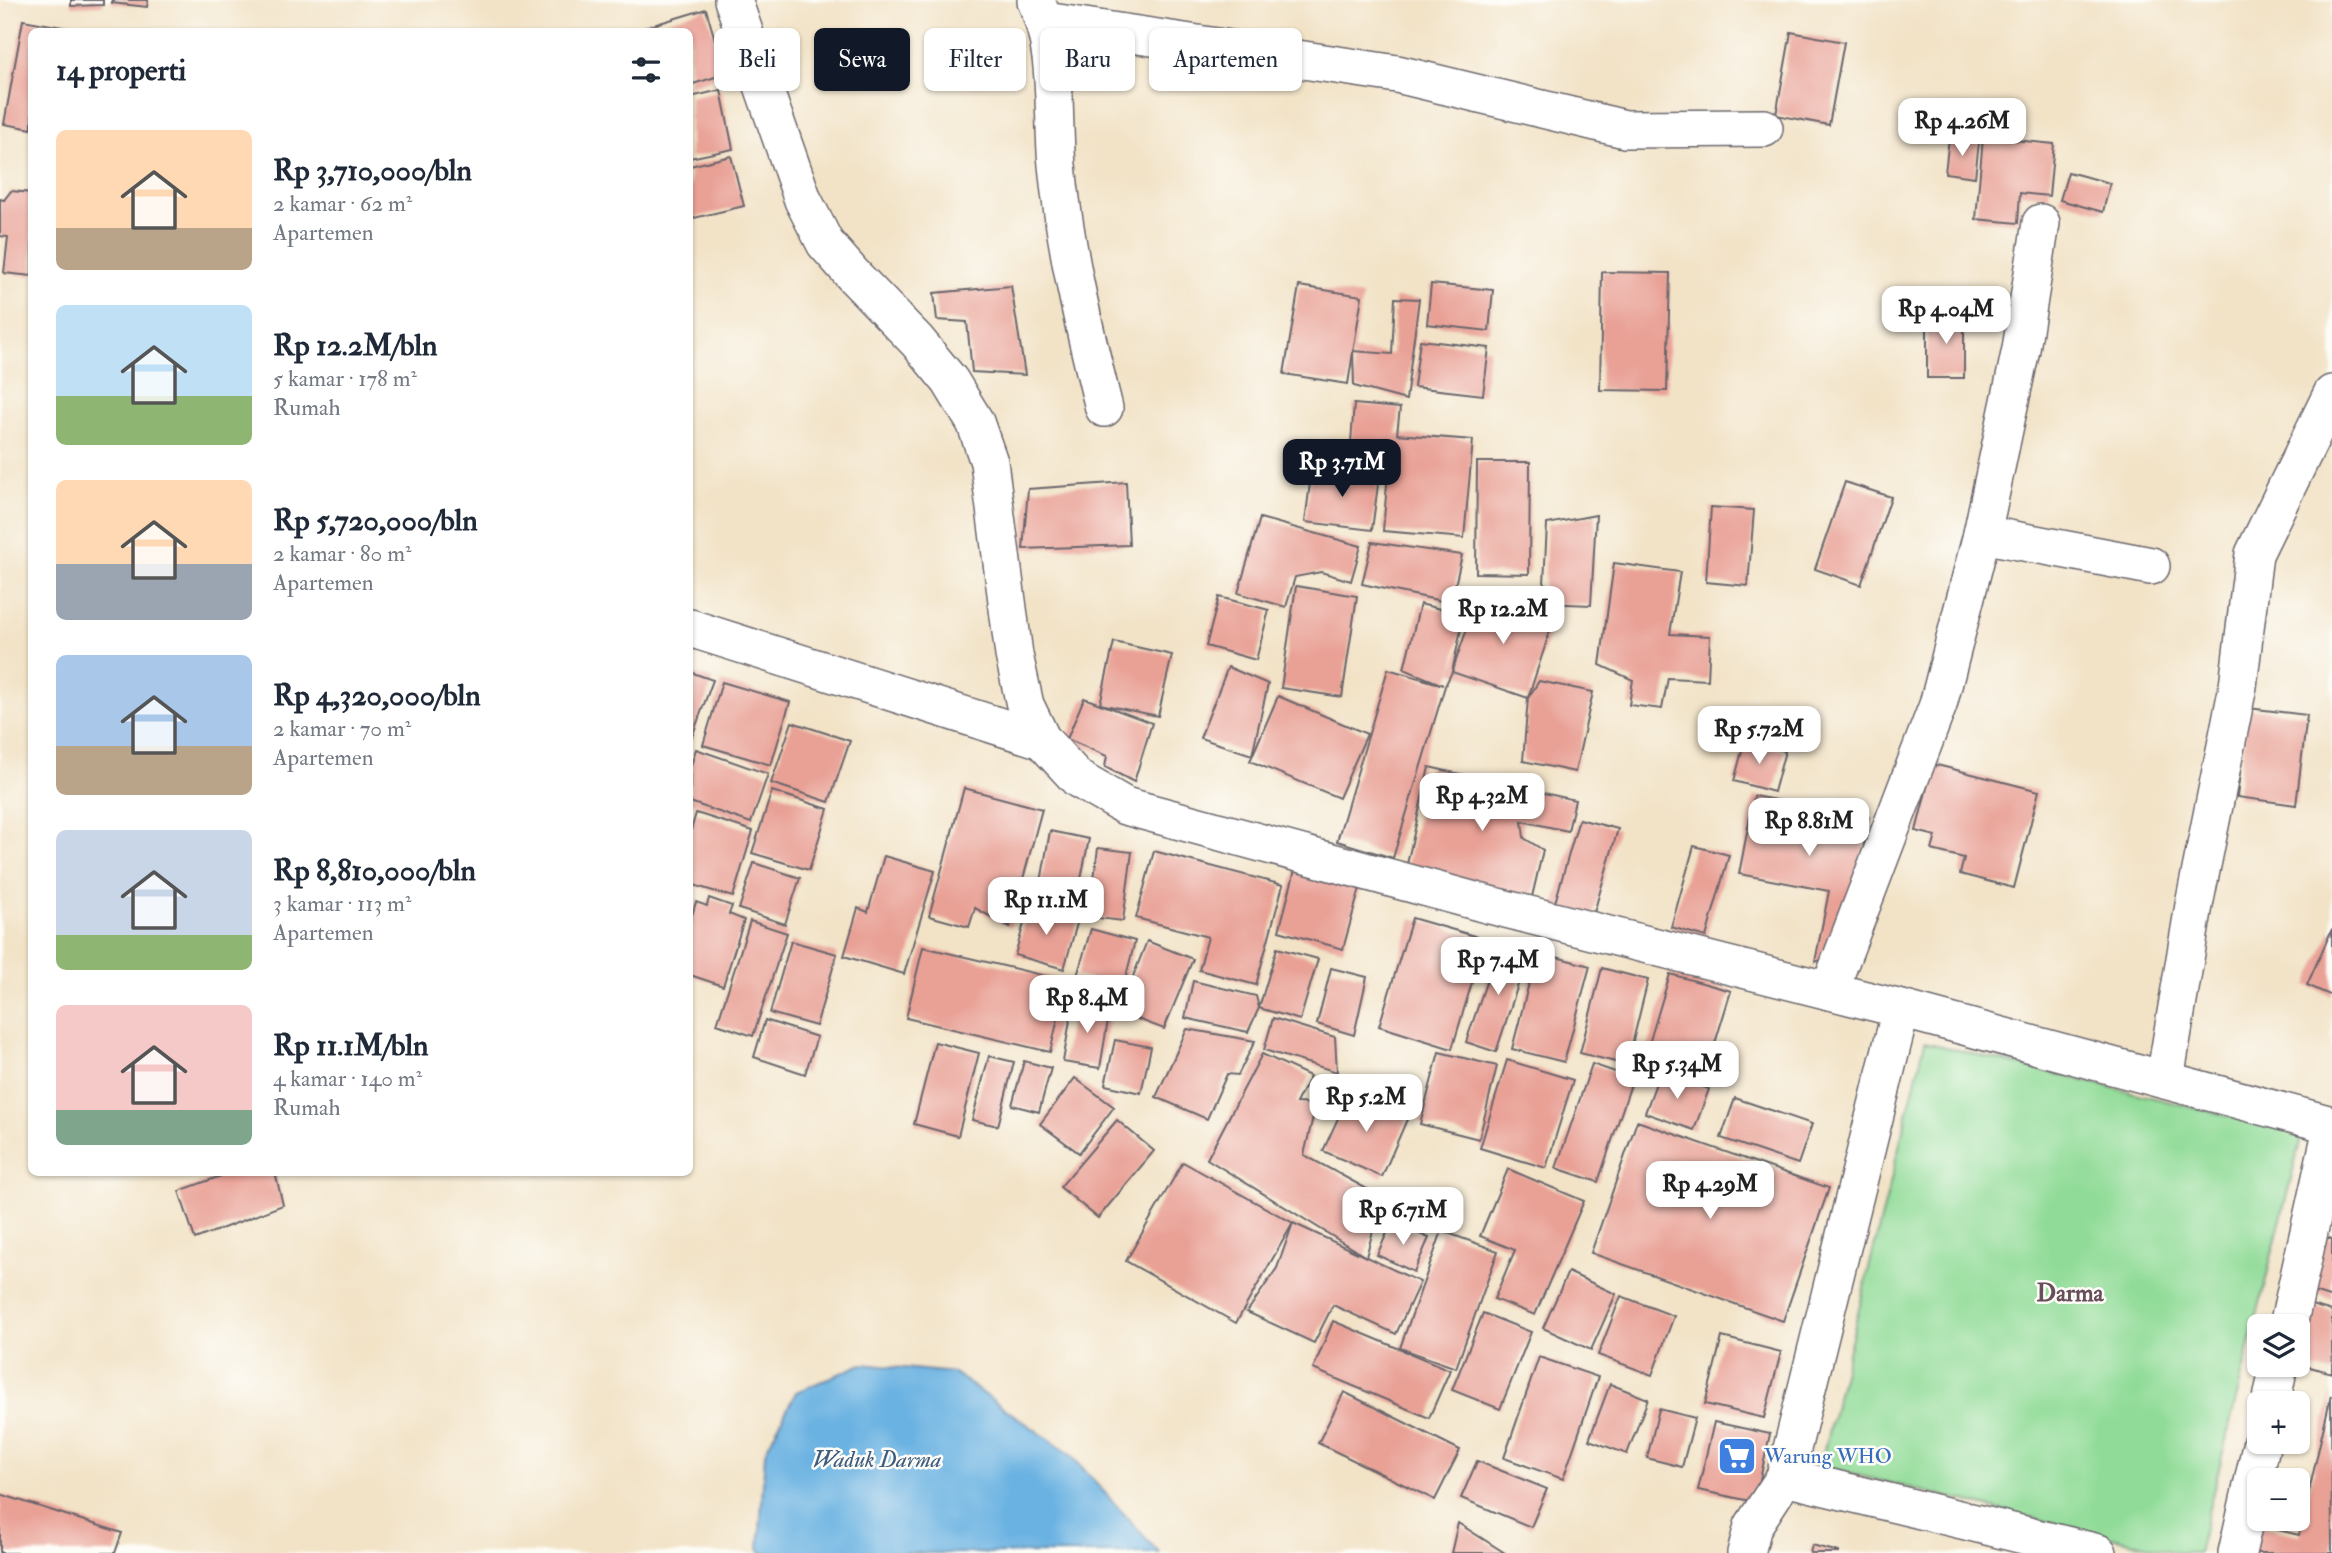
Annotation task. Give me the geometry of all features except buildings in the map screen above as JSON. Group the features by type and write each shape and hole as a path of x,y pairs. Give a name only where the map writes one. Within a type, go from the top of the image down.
{"street":[{"path":"733,0 803,200 825,243 918,341 950,381 975,422 989,463 1014,655 1025,705 1042,740 1078,779 1125,806 1490,905 2165,1079 2332,1127 2291,1314"},
{"path":"1104,408 1068,247 1057,165 1052,68 1040,10 1397,74 1625,129 1764,128"},
{"path":"1829,991 1938,705 1982,534 2021,349 2041,223"},
{"path":"2165,1079 2194,905 2238,686 2255,554 2332,394"},
{"path":"1982,534 2151,566"},
{"path":"693,629 1042,740"},
{"path":"1746,1553 1753,1526 1785,1477 1901,1009"},
{"path":"2237,1553 2259,1454"},
{"path":"1785,1477 2098,1553"}],"green space":[{"path":"1925,1042 2302,1134 2257,1314 2247,1314 2247,1356 2198,1553 2178,1553 1820,1466"}],"water":[{"name":"Waduk Darma","path":"862,1364 954,1373 1071,1455 1159,1553 762,1553 759,1548 765,1452 796,1392"}],"place":[{"name":"Warung WHO","path":"1737,1456"}],"district":[{"name":"Darma","path":"2070,1293"}]}
